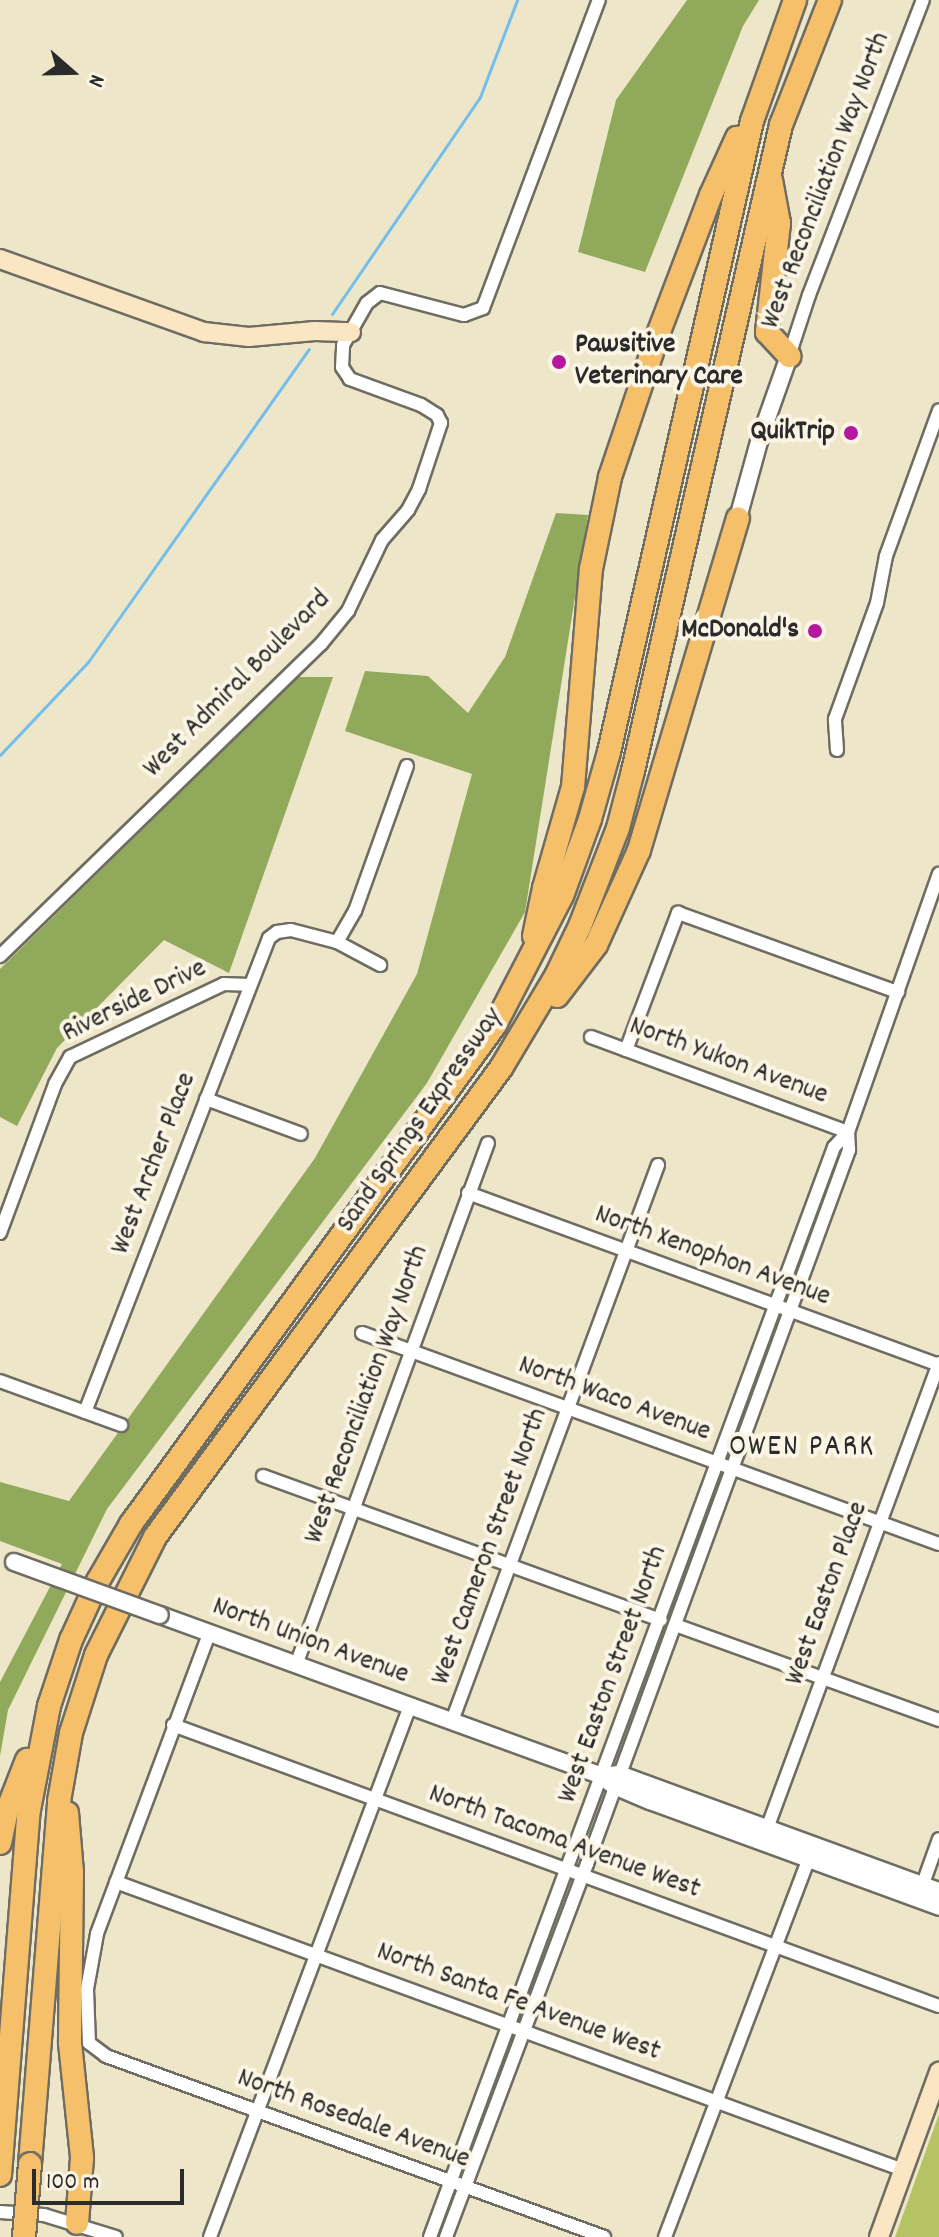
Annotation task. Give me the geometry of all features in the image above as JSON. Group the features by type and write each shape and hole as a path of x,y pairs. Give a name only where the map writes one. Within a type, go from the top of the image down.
{"highway":[{"name":"Sand Springs Expressway","path":"0,2175 29,1810 49,1706 82,1614 131,1524 470,1061 529,966 562,896 597,799 744,148 766,75 795,0"},
{"name":"Sand Springs Expressway","path":"24,2237 54,1839 64,1768 96,1655 155,1537 501,1068 556,976 604,868 633,771 769,171 792,90 830,0"},
{"path":"529,966 544,888 573,787 584,691 591,569 610,477 633,402 711,195 766,75"},
{"path":"769,171 779,223 767,332 789,356"},
{"path":"501,1068 596,945 626,883 656,796 736,526"},
{"path":"0,1843 7,1811 49,1706"},
{"path":"64,1768 72,1872 70,2043 82,2158 77,2223"}],"main road":[{"path":"0,259 204,332 249,337 315,331 351,332"},
{"path":"879,2237 939,2072"}],"street":[{"name":"West Admiral Boulevard","path":"0,956 334,630 357,596 382,540 408,510 435,447 440,419 421,405 350,379 341,360 343,345 367,303 380,293 464,315 483,308 599,0"},
{"name":"West Reconciliation Way North","path":"736,526 760,438 809,295 923,0"},
{"path":"837,750 835,719 877,603 886,556 939,410"},
{"path":"380,965 337,942 355,911 407,766"},
{"name":"West Easton Street North","path":"430,2237 568,1870 612,1779 671,1638 849,1150 848,1132 939,874"},
{"path":"626,1050 678,913 898,992"},
{"name":"West Archer Place","path":"85,1412 135,1279 154,1242 249,985 273,935 287,930 337,942"},
{"name":"Riverside Drive","path":"0,1233 66,1061 76,1052 224,984 249,985"},
{"name":"North Yukon Avenue","path":"591,1037 848,1132"},
{"path":"206,1099 301,1134"},
{"name":"West Easton Street North","path":"446,2237 583,1875 666,1604 834,1147 848,1132"},
{"name":"West Reconciliation Way North","path":"296,1665 488,1143"},
{"name":"West Cameron Street North","path":"452,1721 658,1165"},
{"name":"North Xenophon Avenue","path":"468,1193 939,1365"},
{"name":"North Waco Avenue","path":"362,1333 939,1544"},
{"name":"West Easton Place","path":"764,1835 939,1365"},
{"path":"0,1381 121,1425"},
{"path":"263,1476 661,1620"},
{"name":"North Union Avenue","path":"7,1560 926,1891 939,1907"},
{"path":"666,1604 681,1609"},
{"path":"675,1625 939,1720"},
{"path":"656,1633 671,1638"},
{"path":"116,1882 209,1634"},
{"name":"West Cameron Street North","path":"210,2237 410,1706"},
{"name":"North Tacoma Avenue West","path":"173,1725 939,2006"},
{"path":"926,1891 939,1839"},
{"path":"665,2237 812,1852"},
{"name":"North Santa Fe Avenue West","path":"116,1882 903,2170"},
{"name":"North Rosedale Avenue","path":"116,1882 91,1962 86,2023 89,2043 106,2056 604,2237"},
{"path":"0,2212 44,2215 116,2237"}],"green space":[{"path":"687,0 759,0 743,26 645,272 578,252 616,100"},
{"path":"556,513 588,515 525,912 427,1083 107,1509 8,1710 0,1756 0,1682 62,1564 0,1541 0,1482 69,1501 315,1158 417,974 472,774 345,731 365,671 428,676 468,713 505,657"},
{"path":"298,677 333,677 229,973 164,940 57,1048 17,1126 0,1117 0,969"},
{"path":"939,2114 939,2237 895,2237"}],"waterway":[{"path":"332,314 480,97 517,0"},
{"path":"0,755 88,662 309,349"}],"place":[{"name":"Pawsitive Veterinary Care","path":"559,362"},
{"name":"QuikTrip","path":"851,433"},
{"name":"McDonald's","path":"815,631"}],"district":[{"name":"OWEN PARK","path":"802,1449"}]}
